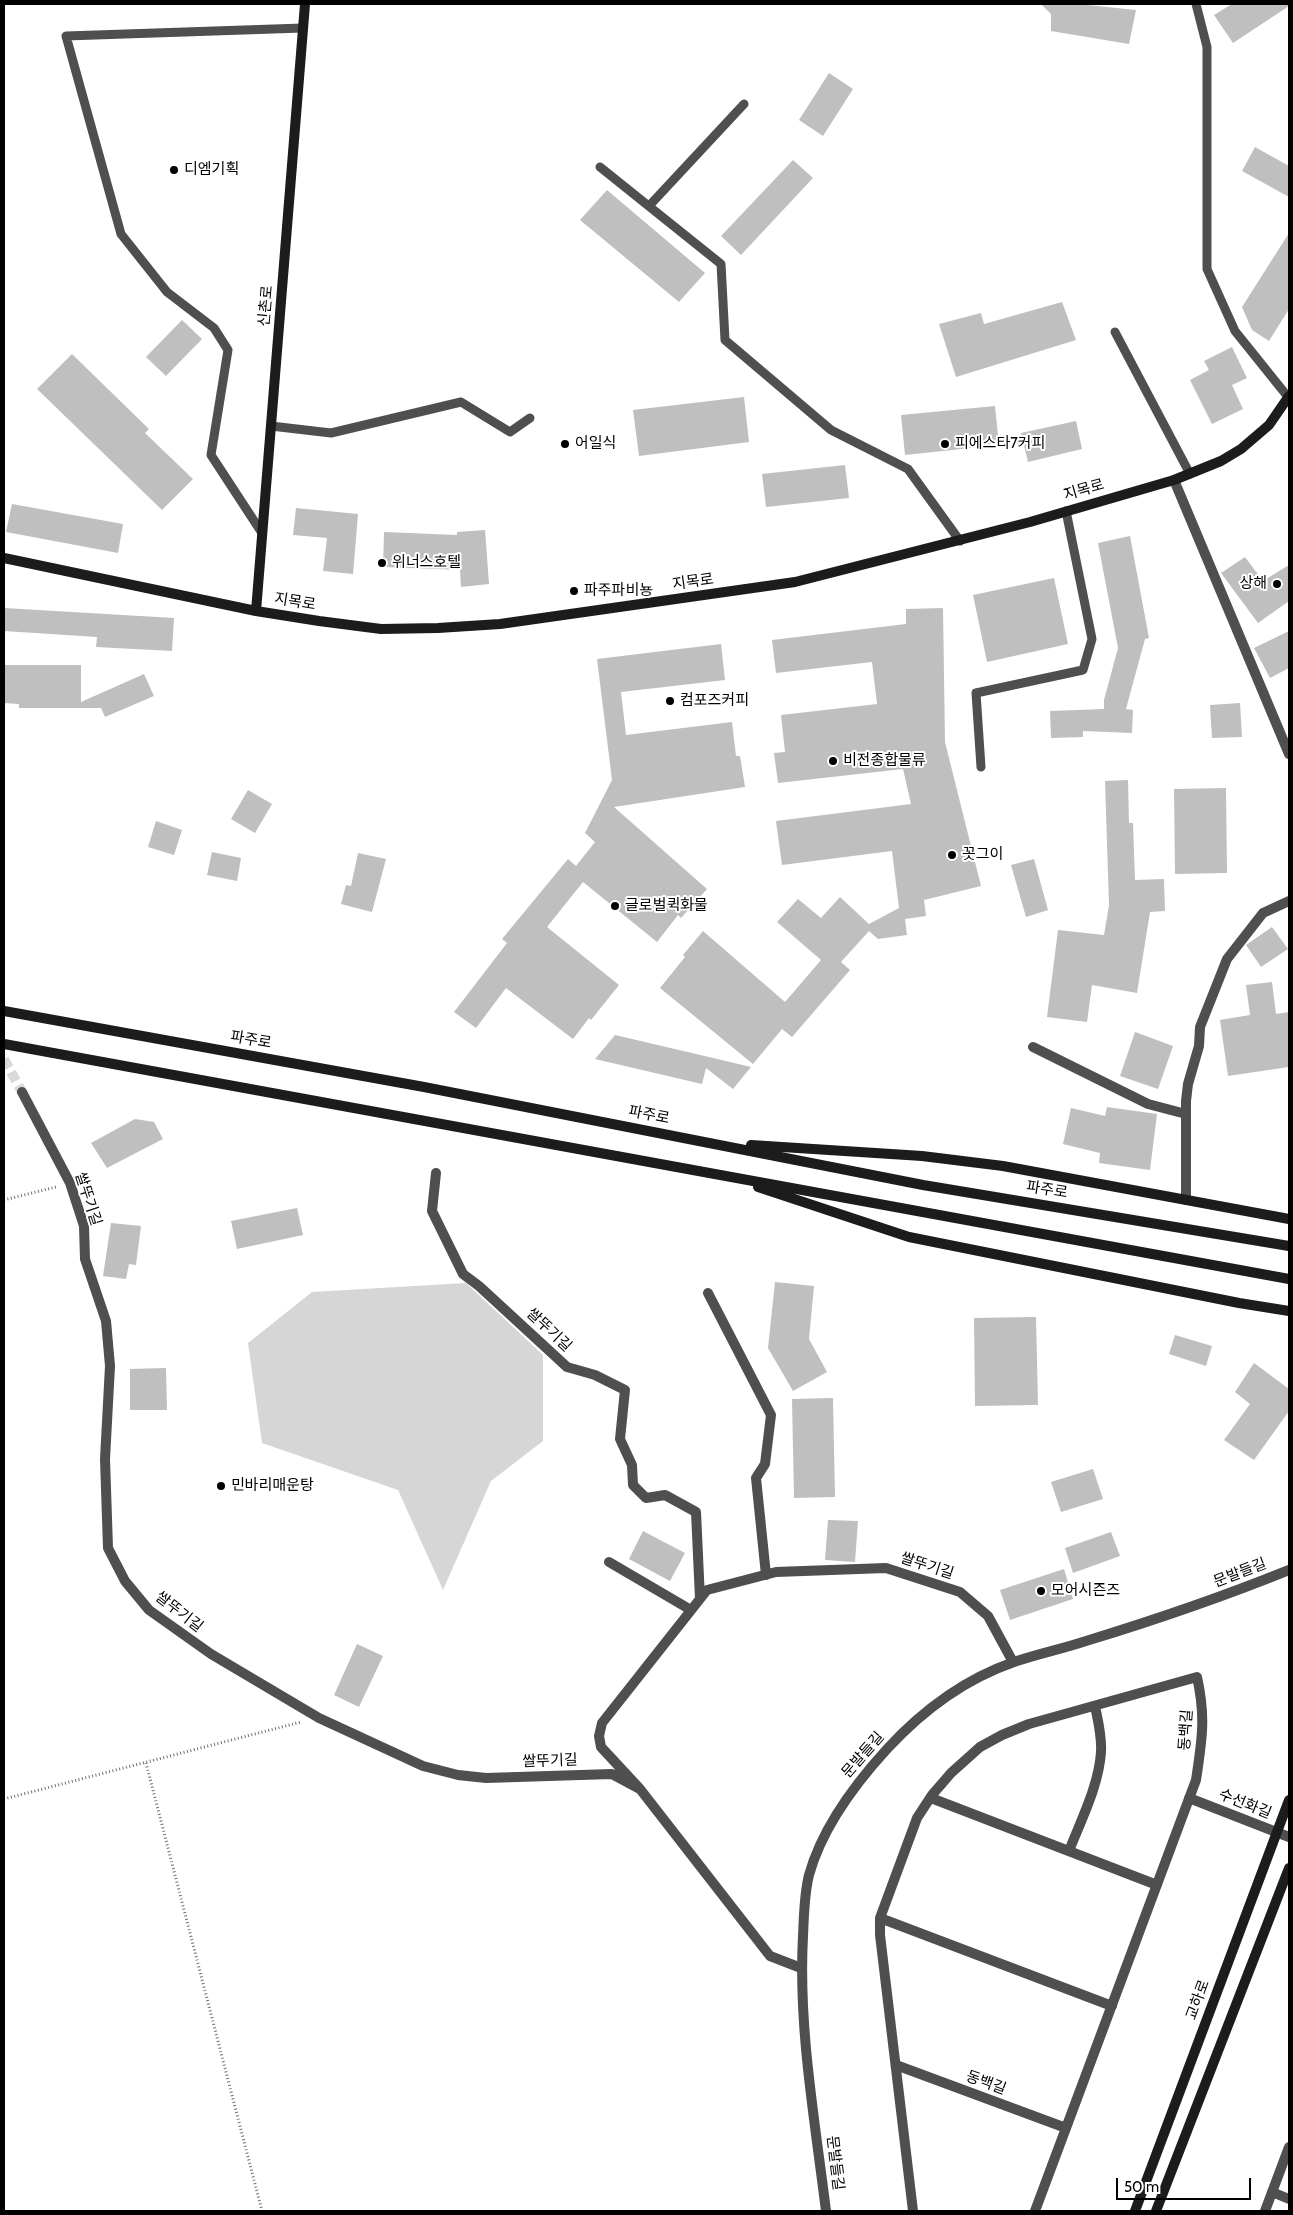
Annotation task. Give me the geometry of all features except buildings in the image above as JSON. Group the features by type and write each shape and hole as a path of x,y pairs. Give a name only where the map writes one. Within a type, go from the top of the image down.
{"main road":[{"name":"신촌로","path":"256,611 305,4"},
{"name":"지목로","path":"4,558 256,611 381,629 500,624 794,582 960,541 1174,480 1221,461 1241,449 1269,425 1289,397"},
{"name":"파주로","path":"4,1011 424,1087 923,1185 1289,1246"},
{"path":"4,1044 1289,1279"},
{"path":"710,1142 940,1158 1003,1166 1289,1219"},
{"path":"723,1176 909,1237 1239,1304 1289,1311"},
{"name":"교하로","path":"1135,2211 1289,1800"},
{"path":"1156,2211 1289,1868"}],"street":[{"path":"1174,480 1289,752"},
{"path":"1186,1200 1188,1084 1199,1046 1200,1027 1227,959 1264,913 1289,901"},
{"path":"1033,1046 1148,1104 1186,1114"},
{"name":"쌀뚜기길","path":"22,1092 70,1183 84,1226 85,1259 106,1322 110,1366 105,1459 108,1548 125,1581 149,1610 211,1654 319,1718 423,1766 458,1775 486,1778 612,1774 640,1789"},
{"name":"쌀뚜기길","path":"436,1173 432,1212 464,1274 480,1286 567,1367 595,1375 625,1390 620,1439 632,1465 633,1486 646,1498 665,1495 696,1512 700,1599"},
{"path":"708,1293 771,1415 766,1464 756,1478 766,1574"},
{"path":"609,1562 691,1610"},
{"name":"쌀뚜기길","path":"801,1968 770,1956 640,1789 601,1747 599,1736 602,1723 707,1590 776,1572 886,1568 960,1592 988,1616 1013,1662"},
{"name":"문발들길","path":"826,2211 805,2037 801,1968 804,1908 810,1875 828,1829 851,1792 899,1736 937,1702 972,1681 1013,1662 1085,1642 1222,1597 1289,1570"},
{"name":"동백길","path":"913,2211 880,1935 880,1918 917,1818 930,1798 958,1766 980,1747 1002,1735 1029,1724 1197,1677 1203,1703 1203,1732 1196,1780 1035,2211"},
{"path":"1069,1851 1096,1778 1101,1752 1100,1730 1095,1706"},
{"path":"930,1798 1157,1884"},
{"name":"수선화길","path":"1189,1798 1289,1838"},
{"path":"880,1918 1112,2006"},
{"name":"동백길","path":"896,2065 1066,2128"},
{"path":"1265,2211 1289,2147"},
{"path":"1272,2192 1289,2200"}],"lane":[{"path":"1196,4 1207,47 1207,269 1235,332 1289,397"},
{"path":"262,533 211,455 228,350 214,328 166,292 120,234 66,36 304,28"},
{"path":"648,206 744,104"},
{"path":"600,167 721,264 725,340 831,430 908,469 960,541"},
{"path":"1115,332 1190,474"},
{"path":"271,426 331,433 461,402 510,432 530,418"},
{"path":"981,767 976,693 1083,670 1092,639 1066,511"}],"path":[{"path":"4,1200 70,1183"},
{"path":"4,1799 319,1718"},
{"path":"146,1763 262,2211"}],"shaded area":[{"path":"466,1283 543,1355 543,1441 491,1481 443,1590 398,1490 262,1443 248,1343 312,1292"}],"tunnel":[{"path":"4,1059 22,1092"}],"place":[{"name":"디엠기획","path":"174,170"},
{"name":"어일식","path":"565,444"},
{"name":"피에스타7커피","path":"945,444"},
{"name":"위너스호텔","path":"382,563"},
{"name":"상해","path":"1277,584"},
{"name":"파주파비뇽","path":"574,591"},
{"name":"컴포즈커피","path":"670,701"},
{"name":"비전종합물류","path":"833,761"},
{"name":"꼿그이","path":"952,855"},
{"name":"글로벌퀵화물","path":"615,906"},
{"name":"민바리매운탕","path":"221,1486"},
{"name":"모어시즌즈","path":"1041,1591"}]}
